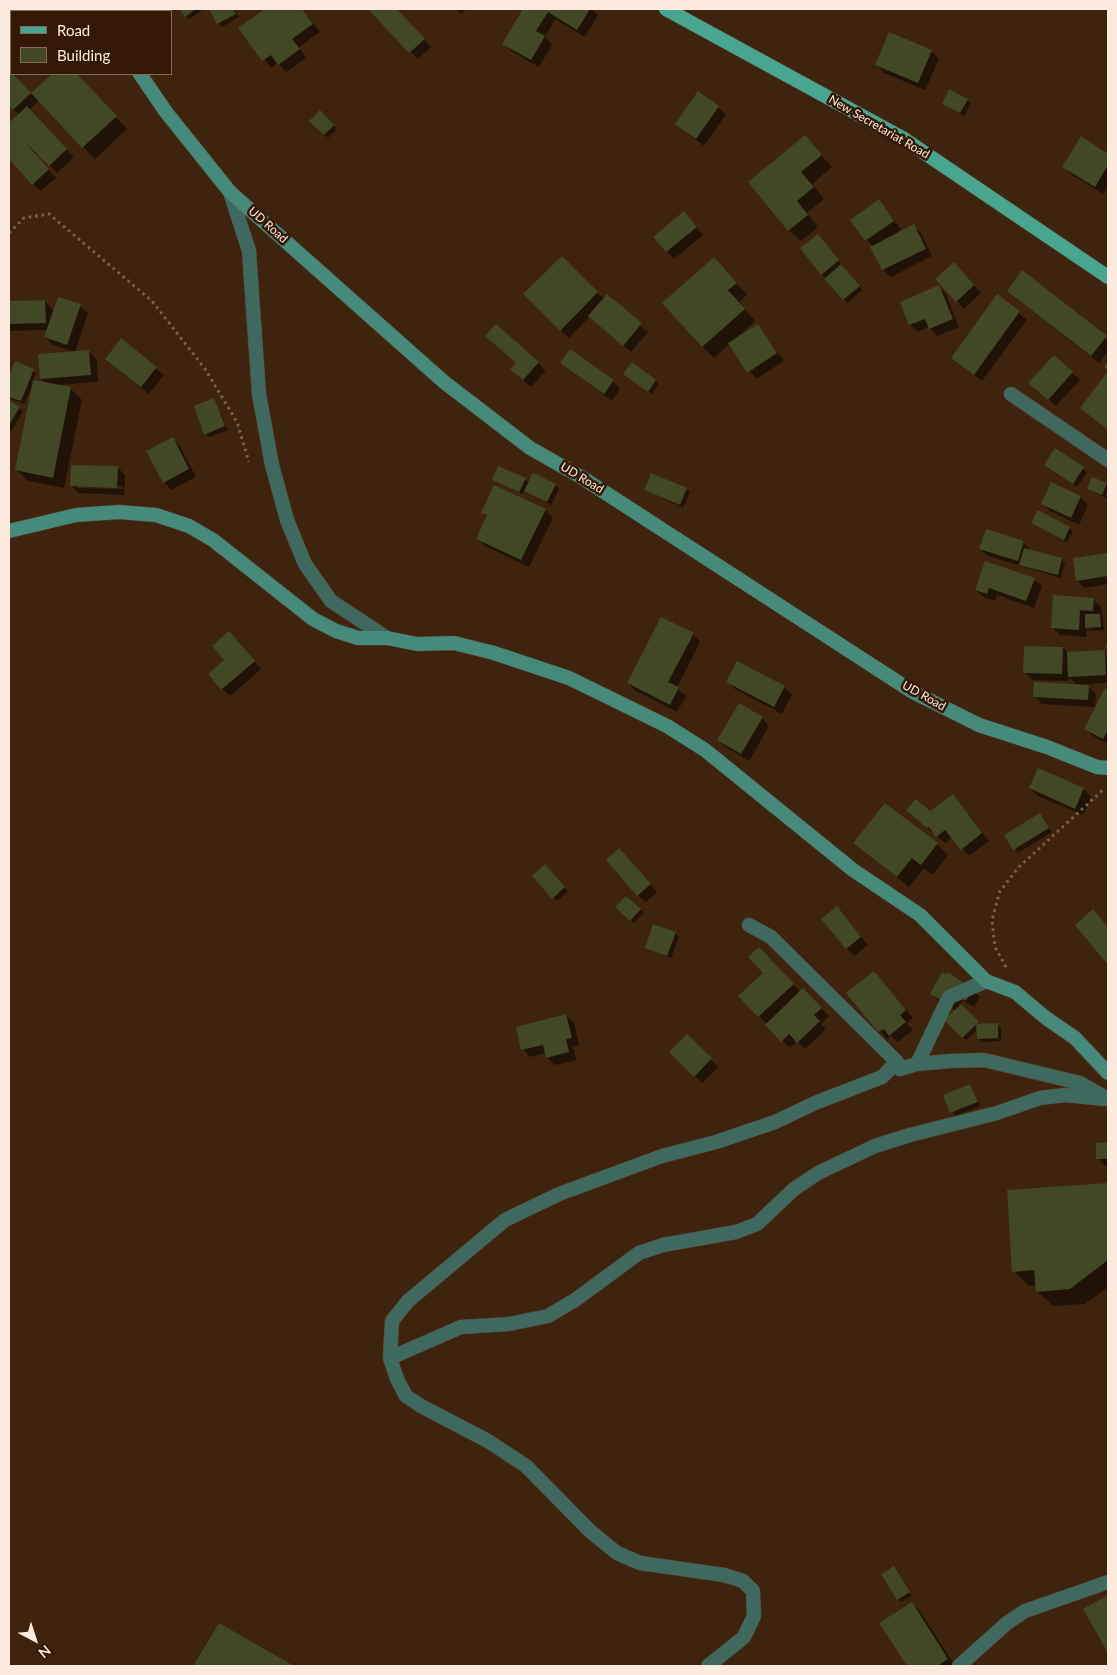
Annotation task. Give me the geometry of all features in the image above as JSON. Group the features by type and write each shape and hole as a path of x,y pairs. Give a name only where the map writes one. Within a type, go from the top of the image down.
{"main road":[{"name":"New Secretariat Road","path":"666,9 904,139 1108,277"},
{"name":"UD Road","path":"141,75 166,112 230,192 444,382 530,448 581,476 913,692 979,726 1047,747 1097,767 1108,768"},
{"path":"9,531 76,515 119,512 156,515 189,526 213,540 313,618 336,631 358,638 387,638 417,644 454,643 494,653 569,678 666,726 705,750 853,870 920,915 986,981 1015,992 1046,1018 1075,1038 1108,1073"}],"street":[{"path":"230,192 249,251 259,394 272,465 287,520 305,564 331,601 387,638"},
{"path":"1011,394 1108,460"},
{"path":"749,925 778,944 897,1062 900,1069 917,1064 984,1060 1080,1082 1108,1099"},
{"path":"917,1064 949,997 986,981"},
{"path":"708,1666 744,1637 754,1616 753,1591 744,1581 700,1570 640,1563 617,1553 590,1531 526,1466 488,1441 421,1406 406,1396 396,1379 390,1358 392,1321 408,1301 505,1220 559,1194 662,1156 716,1142 775,1122 815,1103 882,1077 897,1062"},
{"path":"390,1358 461,1327 509,1324 548,1316 575,1300 640,1253 663,1245 736,1232 757,1224 794,1189 818,1173 875,1146 997,1113 1040,1098 1066,1095 1108,1099"},
{"path":"959,1666 1007,1623 1025,1611 1108,1582"}],"path":[{"path":"9,233 24,218 49,214 152,301 206,369 237,422 252,471"},
{"path":"1108,646 1108,656"},
{"path":"1015,992 1007,969 995,947 992,920 1000,891 1019,868 1108,785"}],"building":[{"path":"179,9 196,9 185,17"},
{"path":"209,9 233,9 236,14 217,24"},
{"path":"265,9 302,9 313,24 292,39 300,49 278,65 271,55 262,61 238,28"},
{"path":"368,9 397,9 425,39 409,53"},
{"path":"523,9 590,9 577,30 548,12 536,31 545,36 531,60 502,44"},
{"path":"889,32 932,50 918,83 875,65"},
{"path":"9,70 10,75 14,75 31,93 13,110 9,106"},
{"path":"51,75 78,75 117,116 82,148 31,93"},
{"path":"949,89 968,99 960,113 942,104"},
{"path":"698,91 719,106 696,139 675,124"},
{"path":"27,106 67,149 49,166 24,141 49,169 32,185 9,159 9,123"},
{"path":"320,110 334,125 324,135 309,121"},
{"path":"805,135 822,155 801,172 814,187 797,201 808,215 788,231 748,182"},
{"path":"1081,136 1108,154 1108,165 1095,187 1062,167"},
{"path":"879,199 894,221 865,241 850,220"},
{"path":"684,211 697,227 666,252 653,237"},
{"path":"914,224 926,249 882,270 870,247"},
{"path":"818,234 839,260 821,275 800,248"},
{"path":"562,256 598,292 560,331 523,294"},
{"path":"714,257 737,283 728,290 745,309 702,347 662,303"},
{"path":"954,262 974,285 956,302 935,279"},
{"path":"841,264 860,286 843,300 824,279"},
{"path":"1022,270 1107,336 1091,356 1007,291"},
{"path":"939,285 953,319 929,329 925,319 909,325 900,302"},
{"path":"607,294 642,323 623,346 588,316"},
{"path":"997,294 1020,311 974,375 951,358"},
{"path":"58,297 81,304 67,345 44,337"},
{"path":"45,300 46,323 9,324 9,301"},
{"path":"496,324 539,362 523,380 510,369 516,363 485,336"},
{"path":"758,324 777,353 747,373 728,343"},
{"path":"121,338 157,367 141,387 105,359"},
{"path":"570,349 614,380 604,394 560,363"},
{"path":"89,350 91,375 40,379 38,354"},
{"path":"1054,355 1073,372 1048,400 1028,383"},
{"path":"15,361 34,369 21,401 9,397 9,376"},
{"path":"1108,361 1108,371 1104,367"},
{"path":"632,362 656,380 648,392 623,374"},
{"path":"1108,371 1108,430 1080,408"},
{"path":"33,380 71,387 53,478 15,470"},
{"path":"214,398 225,426 204,435 194,406"},
{"path":"9,400 20,407 9,425"},
{"path":"173,437 189,469 163,483 146,451"},
{"path":"1055,448 1084,467 1073,484 1044,465"},
{"path":"71,465 118,466 117,488 70,486"},
{"path":"498,466 526,478 519,492 492,480"},
{"path":"533,473 556,484 547,502 524,491"},
{"path":"651,473 687,488 680,505 644,490"},
{"path":"1092,477 1107,483 1102,495 1087,489"},
{"path":"1051,482 1081,496 1071,518 1041,504"},
{"path":"494,485 546,509 521,560 476,539 487,515 481,513"},
{"path":"1038,510 1070,527 1064,540 1031,523"},
{"path":"986,529 1024,541 1018,561 979,549"},
{"path":"1024,548 1062,558 1058,575 1019,565"},
{"path":"1108,553 1108,576 1076,581 1073,558"},
{"path":"985,561 1035,578 1026,601 989,588 987,594 975,590"},
{"path":"1053,595 1094,598 1093,611 1080,610 1079,630 1051,628"},
{"path":"1085,614 1100,614 1101,627 1085,628"},
{"path":"661,617 694,633 668,682 679,687 670,705 627,683"},
{"path":"229,631 255,661 221,690 208,674 224,660 212,646"},
{"path":"1024,646 1063,647 1062,674 1023,673"},
{"path":"1105,650 1106,675 1068,677 1067,652"},
{"path":"737,661 785,686 774,707 726,682"},
{"path":"1034,682 1089,685 1088,700 1033,697"},
{"path":"1105,688 1108,690 1108,730 1103,739 1084,729"},
{"path":"739,703 763,717 741,754 717,740"},
{"path":"1038,768 1084,788 1075,809 1029,788"},
{"path":"953,794 982,833 961,850 945,830 936,837 929,827 927,828 906,810 916,799 930,811"},
{"path":"885,803 938,843 921,865 912,858 897,877 853,843"},
{"path":"1040,813 1049,828 1013,850 1004,835"},
{"path":"619,848 651,884 637,896 606,860"},
{"path":"545,864 565,887 552,899 532,876"},
{"path":"626,896 641,909 630,921 615,907"},
{"path":"837,906 861,937 846,949 821,919"},
{"path":"1093,909 1108,927 1108,965 1075,925"},
{"path":"653,924 676,932 667,956 645,948"},
{"path":"759,947 794,984 758,1017 738,996 763,973 748,957"},
{"path":"874,971 906,1010 900,1015 906,1022 889,1036 884,1029 878,1032 846,993"},
{"path":"942,972 947,974 948,972 973,989 966,1001 954,994 948,1004 930,994"},
{"path":"803,988 822,1008 814,1015 820,1021 797,1043 789,1034 781,1042 765,1025"},
{"path":"961,1004 979,1022 962,1038 944,1020"},
{"path":"566,1014 572,1038 566,1039 569,1052 546,1058 543,1045 521,1050 516,1027"},
{"path":"998,1023 998,1038 977,1039 976,1024"},
{"path":"687,1034 712,1058 694,1077 669,1052"},
{"path":"970,1084 978,1102 950,1113 943,1095"},
{"path":"1108,1142 1108,1159 1096,1159 1096,1143"},
{"path":"1108,1183 1108,1260 1070,1289 1036,1292 1034,1270 1012,1272 1007,1190"},
{"path":"894,1566 910,1592 897,1600 881,1574"},
{"path":"1108,1595 1108,1653 1083,1609"},
{"path":"912,1602 948,1659 937,1666 907,1666 879,1623"},
{"path":"219,1623 294,1666 193,1666"}]}
